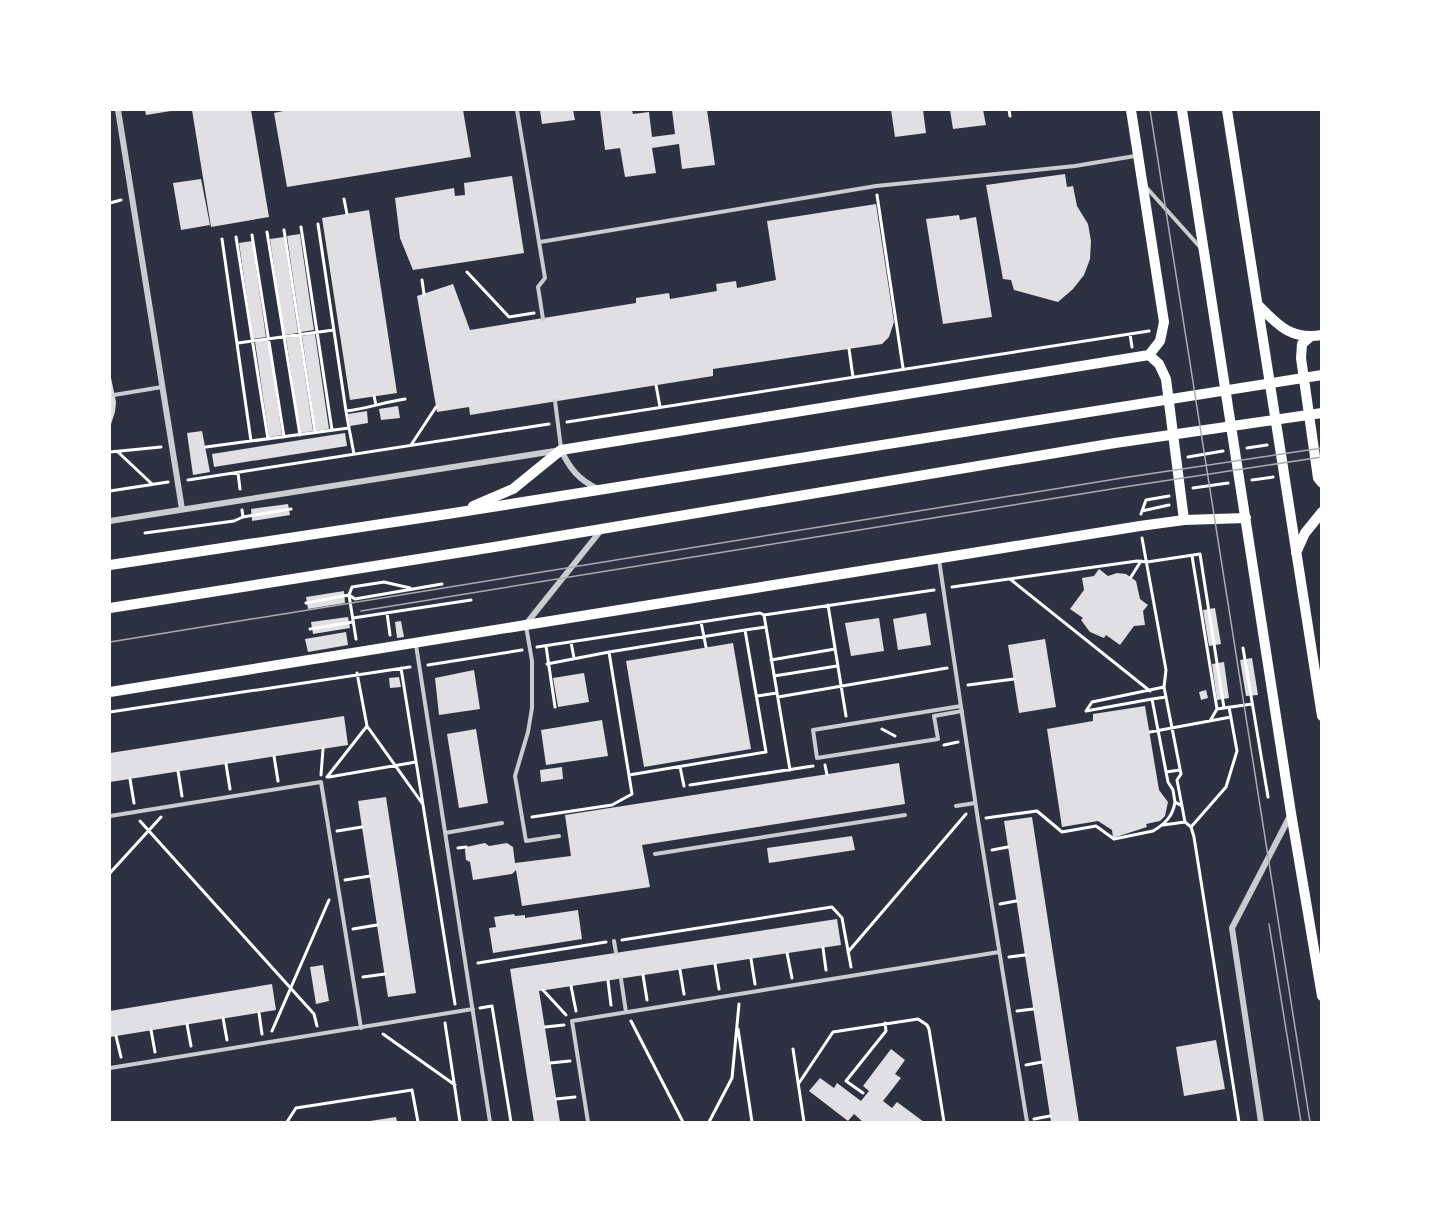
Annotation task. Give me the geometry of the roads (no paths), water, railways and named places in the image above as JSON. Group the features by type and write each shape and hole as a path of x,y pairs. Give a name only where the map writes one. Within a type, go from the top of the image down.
{"main road":[{"path":"454,513 513,489 561,450 1149,355 1160,340 1164,322 1131,110"},
{"path":"1182,110 1291,813 1322,996"},
{"path":"1227,110 1322,716"},
{"path":"1259,306 1288,332 1316,336"},
{"path":"1316,336 1302,344 1300,358 1320,481"},
{"path":"1149,355 1159,364 1166,380 1179,505 1184,520"},
{"path":"110,565 454,513 1322,375"},
{"path":"110,608 1115,443 1322,413"},
{"path":"1296,554 1305,533 1322,512"},
{"path":"110,692 1184,520 1246,519"}],"street":[{"path":"118,110 182,509"},
{"path":"110,521 561,450 573,472 584,483 599,490"},
{"path":"525,625 602,529"},
{"path":"1262,1122 1232,928 1291,813"}],"lane":[{"path":"517,110 545,278 538,287 543,319"},
{"path":"540,242 876,186 1075,166 1137,156"},
{"path":"1143,183 1203,251"},
{"path":"114,395 162,387"},
{"path":"555,401 561,450"},
{"path":"939,559 975,803 1027,1121"},
{"path":"525,625 532,661 532,708 528,732 515,776 526,841 559,836"},
{"path":"416,644 490,1122"},
{"path":"936,713 934,716 939,739 817,758 813,730 961,709"},
{"path":"110,816 321,782 361,1028"},
{"path":"956,807 975,803"},
{"path":"655,854 905,815"},
{"path":"445,833 502,823"},
{"path":"614,941 616,953"},
{"path":"588,1122 572,1023 578,1020 999,952"},
{"path":"621,979 626,1012"},
{"path":"110,1068 473,1009"}],"tram line":[{"path":"1150,110 1310,1122"},
{"path":"110,642 1122,478 1322,448"},
{"path":"361,611 1322,457"},
{"path":"1269,924 1301,1122"}]}
